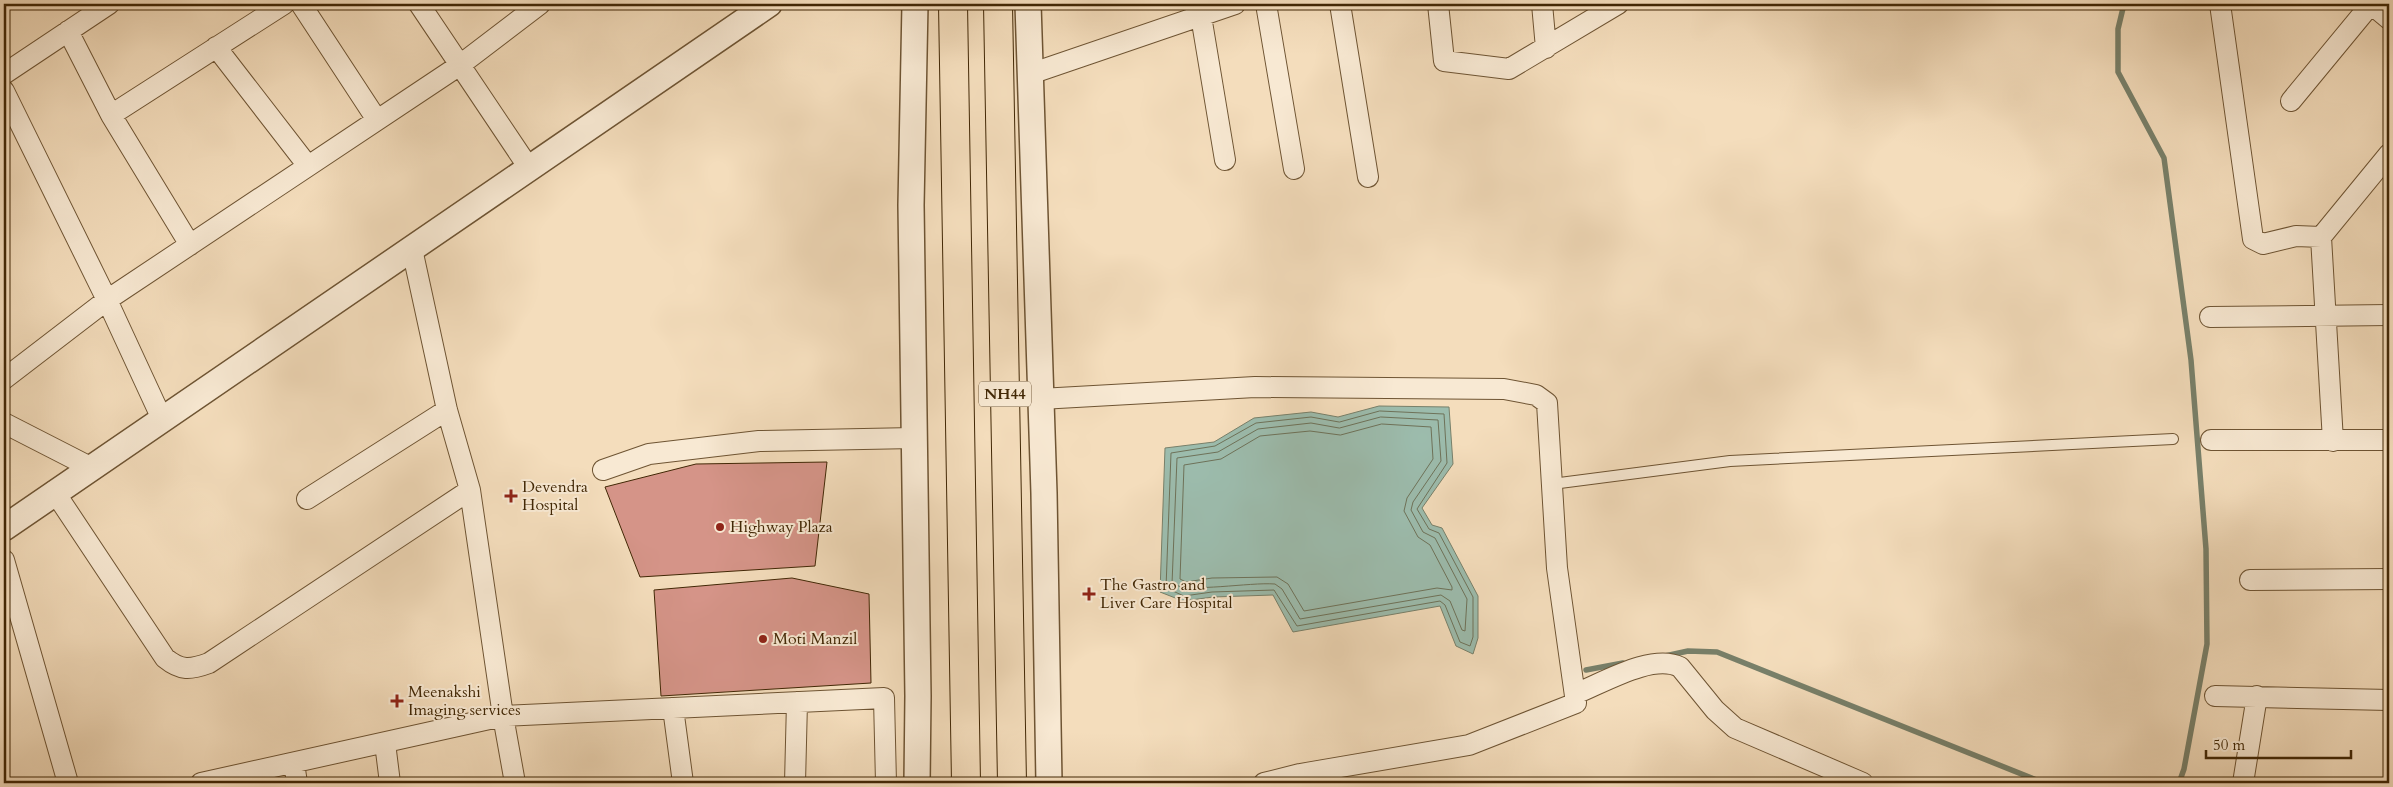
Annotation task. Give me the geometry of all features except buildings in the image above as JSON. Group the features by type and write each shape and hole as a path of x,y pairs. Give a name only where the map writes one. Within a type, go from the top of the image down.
{"highway":[{"name":"NH44","path":"952,4 966,783"},
{"name":"NH44","path":"998,4 1012,783"}],"street":[{"path":"4,74 109,4"},
{"path":"111,114 284,4"},
{"path":"301,4 377,120"},
{"path":"418,4 529,168"},
{"path":"4,379 107,300 460,65 540,4"},
{"path":"4,528 54,491 412,249 769,4"},
{"path":"915,4 911,205 917,783"},
{"path":"1028,4 1050,783"},
{"path":"1030,74 1235,4"},
{"path":"1266,4 1294,169"},
{"path":"1340,4 1368,177"},
{"path":"1438,4 1444,60 1509,69 1618,4"},
{"path":"1542,4 1546,48"},
{"path":"2220,4 2254,239 2263,244 2296,236 2321,236"},
{"path":"2291,101 2371,4 2389,19"},
{"path":"1201,16 1225,160"},
{"path":"68,31 111,114 190,245"},
{"path":"216,47 308,166"},
{"path":"4,91 107,300 162,419"},
{"path":"2333,441 2321,236 2389,154"},
{"path":"412,249 447,410 470,490 503,716 515,783"},
{"path":"2210,317 2389,315"},
{"path":"1040,399 1255,387 1504,389 1536,395 1547,403 1557,568 1576,703 1469,745 1300,774 1264,783"},
{"path":"307,499 447,410"},
{"path":"4,423 90,467"},
{"path":"603,470 649,454 759,441 914,438"},
{"path":"2211,440 2389,440"},
{"path":"54,491 165,658 176,667 191,670 209,663 470,490"},
{"path":"4,560 68,783"},
{"path":"2250,580 2389,579"},
{"path":"1575,694 1649,664 1673,663 1680,667 1715,710 1735,728 1858,782"},
{"path":"2215,696 2389,700"},
{"path":"2243,783 2257,696"},
{"path":"201,783 503,716 884,698 886,783"},
{"path":"796,783 797,702"},
{"path":"673,708 683,783"},
{"path":"385,743 390,783"},
{"path":"294,763 297,783"}],"lane":[{"path":"1552,484 1730,461 2173,439"}],"water":[{"path":"1379,406 1449,407 1453,464 1422,508 1432,525 1442,528 1478,596 1478,638 1473,654 1456,646 1440,606 1293,632 1273,595 1213,597 1183,601 1160,592 1165,448 1214,442 1254,418 1311,412 1338,417"}],"waterway":[{"path":"2124,4 2118,29 2118,72 2164,158 2191,360 2206,549 2207,644 2184,769 2179,783"},
{"path":"1665,656 1688,651 1717,652 2044,783"},
{"path":"1586,670 1623,663"}],"place":[{"name":"Devendra Hospital","path":"511,496"},
{"name":"Highway Plaza","path":"720,527"},
{"name":"The Gastro and Liver Care Hospital","path":"1089,594"},
{"name":"Moti Manzil","path":"763,639"},
{"name":"Meenakshi Imaging services","path":"397,701"}]}
